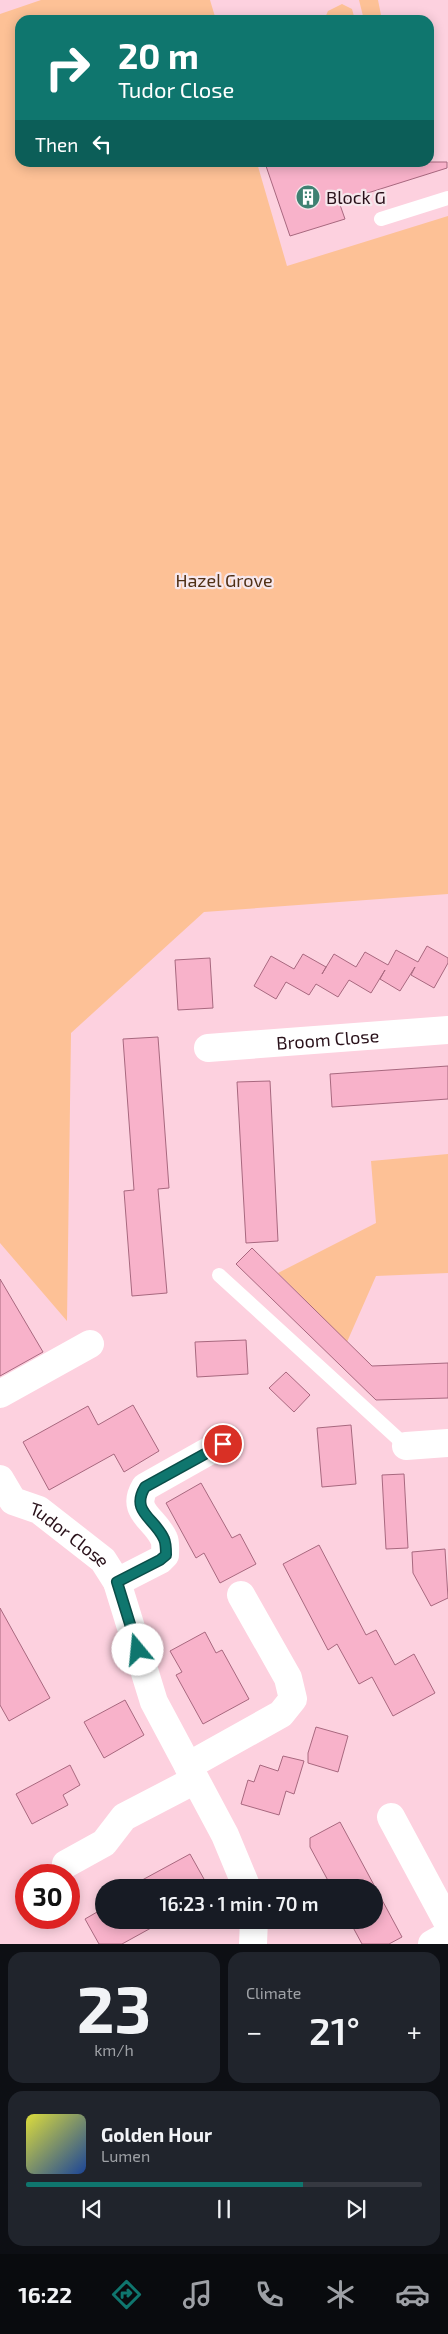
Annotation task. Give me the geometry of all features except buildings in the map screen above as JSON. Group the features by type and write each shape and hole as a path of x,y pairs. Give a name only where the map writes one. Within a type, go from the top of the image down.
{"street":[{"name":"Broom Close","path":"208,1048 448,1030"},
{"path":"0,1394 90,1344"},
{"path":"406,1446 448,1443"},
{"name":"Tudor Close","path":"117,1582 166,1555 164,1538 140,1506 140,1496 145,1487 223,1444"},
{"name":"Tudor Close","path":"4,1496 39,1510 103,1560 117,1582 154,1702 225,1835 243,1879"},
{"path":"66,1864 104,1843 124,1817 281,1714 293,1699 288,1678 241,1594"},
{"path":"391,1817 448,1923"},
{"path":"253,1944 254,1929"},
{"path":"432,1944 448,1936"}],"lane":[{"path":"381,219 448,198"},
{"path":"220,1275 406,1446"}],"green space":[{"name":"Hazel Grove","path":"41,0 210,0 214,15 15,15 15,167 258,167 287,266 448,216 448,894 204,912 71,1033 67,1321 0,1243 0,14"},
{"path":"359,0 378,0 381,15 363,15"},
{"path":"342,4 352,9 354,15 326,15 328,11"},
{"path":"448,1154 448,1273 376,1276 347,1342 278,1273 376,1223 371,1161"}],"place":[{"name":"Block G","path":"308,197"}],"route":[{"path":"138,1650 117,1582 166,1555 164,1538 140,1506 140,1496 145,1487 157,1479 223,1444"}]}
